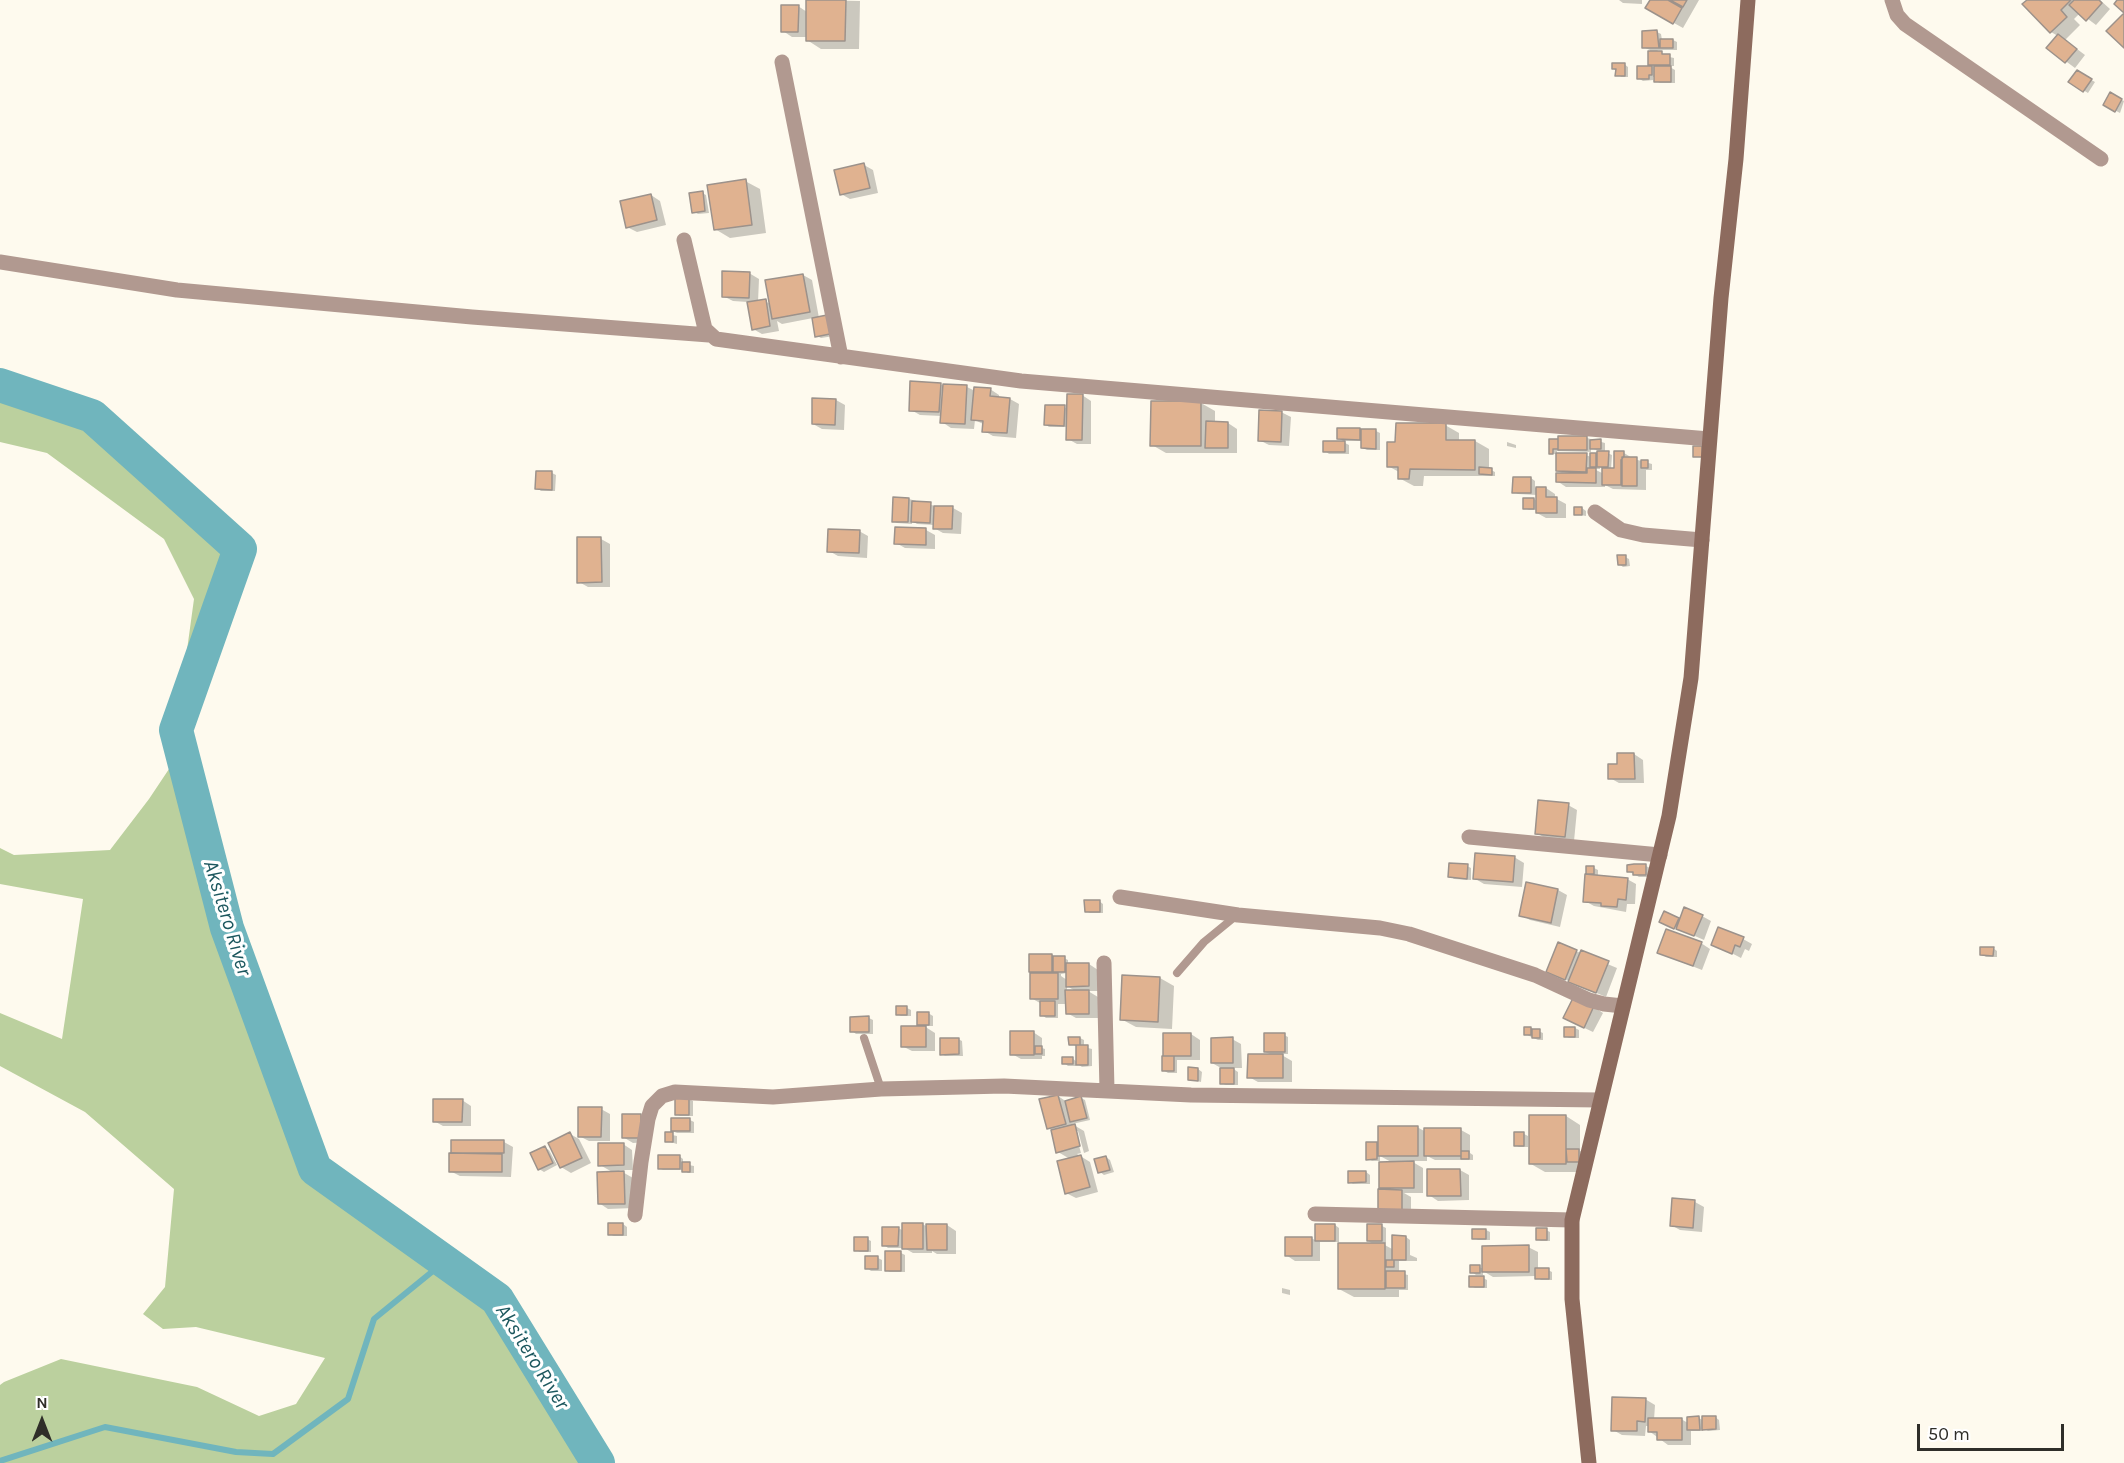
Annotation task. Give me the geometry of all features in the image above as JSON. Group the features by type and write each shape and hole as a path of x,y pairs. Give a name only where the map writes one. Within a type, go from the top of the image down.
{"street":[{"path":"1589,1463 1572,1299 1572,1220 1660,855 1677,770 1691,678 1709,439 1736,159 1748,0"},
{"path":"1892,0 1897,15 1905,24 2101,159"},
{"path":"782,62 841,357"},
{"path":"684,240 705,329 709,335"},
{"path":"0,262 177,290 472,317 709,335 716,339 749,345 1045,383 1709,439"},
{"path":"1595,512 1621,530 1643,535 1702,540"},
{"path":"1469,837 1660,855"},
{"path":"1120,897 1238,915 1380,928 1409,934 1535,975 1589,1000 1623,1006"},
{"path":"1104,963 1107,1090"},
{"path":"634,1215 648,1119 652,1106 662,1096 675,1092 773,1097 881,1089 1004,1086 1191,1095 1600,1100"},
{"path":"1315,1214 1572,1220"}],"lane":[{"path":"1177,973 1204,942 1238,915"},
{"path":"864,1038 881,1089"}],"green space":[{"path":"0,385 92,416 240,549 176,730 194,599 164,539 47,453 0,442"},
{"path":"181,751 315,1169 497,1299 598,1463 0,1463 0,1385 61,1359 197,1387 259,1416 296,1404 325,1358 196,1327 163,1329 143,1314 165,1287 174,1189 85,1112 0,1066 0,1013 62,1039 83,899 0,884 0,848 14,855 110,850 149,799"}],"building":[{"path":"806,0 846,0 845,41 806,41"},
{"path":"1650,0 1668,0 1682,8 1673,24 1645,8"},
{"path":"1670,0 1687,0 1683,7"},
{"path":"2027,0 2071,0 2061,10 2067,17 2050,33 2022,4"},
{"path":"2074,0 2099,0 2102,3 2086,21 2069,5"},
{"path":"2117,0 2124,0 2124,13 2114,4"},
{"path":"781,5 799,5 798,32 781,32"},
{"path":"2124,13 2124,48 2106,31"},
{"path":"1657,30 1659,48 1642,48 1642,31"},
{"path":"2058,34 2077,49 2065,63 2046,48"},
{"path":"1660,39 1673,39 1673,48 1660,48"},
{"path":"1648,51 1662,51 1662,54 1670,54 1670,65 1648,65"},
{"path":"1612,63 1625,63 1625,76 1615,76 1616,69 1612,69"},
{"path":"1637,66 1652,66 1652,75 1649,75 1649,79 1637,79"},
{"path":"1654,66 1671,66 1671,82 1654,82"},
{"path":"2077,70 2092,79 2083,92 2068,82"},
{"path":"2110,92 2122,99 2115,112 2103,105"},
{"path":"864,163 870,188 840,195 834,170"},
{"path":"746,179 752,225 714,230 707,185"},
{"path":"703,191 705,211 692,213 689,193"},
{"path":"651,194 657,220 626,228 620,201"},
{"path":"722,271 750,272 749,298 722,297"},
{"path":"803,274 810,312 772,319 765,280"},
{"path":"766,299 770,326 752,330 747,302"},
{"path":"827,315 830,334 815,337 812,318"},
{"path":"910,381 941,383 939,412 909,411"},
{"path":"943,384 967,385 965,424 940,423"},
{"path":"974,387 991,388 990,396 1010,398 1007,433 982,432 983,421 971,420"},
{"path":"1067,394 1083,394 1082,440 1066,440"},
{"path":"812,398 836,399 835,425 812,424"},
{"path":"1151,401 1201,401 1201,446 1150,446"},
{"path":"1045,405 1065,405 1064,426 1044,425"},
{"path":"1259,410 1282,411 1281,442 1258,441"},
{"path":"1206,421 1228,422 1228,448 1205,448"},
{"path":"1396,423 1446,423 1446,440 1475,440 1475,470 1410,469 1409,479 1398,479 1398,467 1387,467 1387,442 1395,442"},
{"path":"1337,428 1360,428 1360,440 1337,439"},
{"path":"1361,429 1376,429 1376,449 1361,448"},
{"path":"1558,436 1587,436 1587,450 1558,450"},
{"path":"1549,439 1558,439 1558,449 1553,449 1553,454 1549,454"},
{"path":"1601,439 1601,449 1590,449 1590,440"},
{"path":"1323,441 1345,441 1345,452 1323,452"},
{"path":"1693,446 1702,446 1702,457 1693,457"},
{"path":"1597,451 1609,451 1608,467 1597,467"},
{"path":"1614,451 1624,451 1621,460 1621,485 1602,485 1602,468 1614,468"},
{"path":"1556,453 1587,453 1586,472 1556,471"},
{"path":"1590,453 1596,453 1596,467 1590,467"},
{"path":"1622,457 1637,457 1637,486 1622,486"},
{"path":"1641,460 1648,460 1648,468 1641,468"},
{"path":"1479,467 1492,468 1492,475 1479,474"},
{"path":"1587,468 1596,468 1596,483 1556,482 1556,473 1587,473"},
{"path":"536,471 552,471 552,490 535,489"},
{"path":"1513,477 1531,477 1531,493 1512,493"},
{"path":"1536,487 1546,487 1546,497 1557,497 1557,513 1536,513"},
{"path":"893,497 909,498 908,522 892,522"},
{"path":"1523,498 1534,498 1534,509 1523,509"},
{"path":"912,501 931,502 930,523 911,522"},
{"path":"934,506 953,506 952,529 933,529"},
{"path":"1574,507 1582,507 1582,515 1574,515"},
{"path":"895,527 926,528 926,545 894,544"},
{"path":"828,529 860,530 859,553 827,552"},
{"path":"577,537 601,537 602,582 577,583"},
{"path":"1617,555 1626,555 1626,565 1618,565"},
{"path":"1617,753 1634,753 1635,779 1608,779 1608,764 1617,764"},
{"path":"1538,800 1569,803 1565,837 1535,834"},
{"path":"1475,853 1515,856 1513,882 1473,879"},
{"path":"1449,863 1468,864 1467,879 1448,877"},
{"path":"1646,864 1646,875 1633,875 1633,872 1627,872 1627,865"},
{"path":"1586,866 1594,866 1594,874 1586,874"},
{"path":"1585,874 1628,878 1626,900 1618,899 1617,907 1583,902"},
{"path":"1526,882 1558,889 1551,923 1519,916"},
{"path":"1084,900 1100,900 1100,912 1085,912"},
{"path":"1684,907 1703,915 1694,936 1676,929"},
{"path":"1664,911 1679,918 1674,929 1659,922"},
{"path":"1718,927 1744,937 1740,947 1735,945 1732,954 1711,945"},
{"path":"1666,929 1702,942 1693,966 1657,953"},
{"path":"1558,942 1577,950 1565,980 1546,972"},
{"path":"1980,947 1994,947 1993,956 1980,955"},
{"path":"1581,950 1609,961 1596,993 1568,982"},
{"path":"1029,954 1052,954 1052,972 1029,972"},
{"path":"1053,956 1065,956 1065,972 1053,972"},
{"path":"1066,963 1089,963 1089,986 1066,987"},
{"path":"1030,973 1058,973 1058,999 1030,999"},
{"path":"1122,975 1160,977 1158,1022 1120,1020"},
{"path":"1065,990 1089,990 1089,1014 1066,1014"},
{"path":"1574,996 1594,1006 1584,1028 1563,1018"},
{"path":"1040,1001 1055,1001 1055,1016 1040,1016"},
{"path":"896,1006 907,1006 907,1015 896,1015"},
{"path":"917,1012 929,1012 929,1025 917,1025"},
{"path":"869,1016 869,1032 850,1032 850,1017"},
{"path":"901,1026 926,1026 926,1047 901,1047"},
{"path":"1524,1027 1531,1027 1531,1035 1524,1035"},
{"path":"1564,1027 1575,1027 1575,1037 1564,1037"},
{"path":"1532,1029 1540,1029 1540,1038 1532,1038"},
{"path":"1010,1031 1034,1031 1034,1055 1010,1055"},
{"path":"1163,1033 1191,1033 1191,1056 1163,1056"},
{"path":"1264,1033 1285,1033 1285,1052 1264,1052"},
{"path":"1068,1037 1080,1037 1080,1045 1069,1045"},
{"path":"1233,1037 1233,1063 1211,1063 1211,1038"},
{"path":"940,1038 959,1038 959,1054 940,1055"},
{"path":"1076,1045 1088,1045 1088,1065 1076,1065"},
{"path":"1035,1046 1042,1046 1042,1054 1035,1054"},
{"path":"1248,1054 1283,1054 1283,1078 1247,1078"},
{"path":"1162,1056 1174,1056 1174,1071 1162,1071"},
{"path":"1062,1057 1073,1057 1073,1064 1062,1064"},
{"path":"1188,1067 1198,1068 1198,1081 1188,1080"},
{"path":"1220,1068 1234,1068 1234,1084 1220,1084"},
{"path":"1058,1095 1066,1124 1047,1129 1039,1099"},
{"path":"1081,1096 1087,1118 1070,1122 1065,1101"},
{"path":"675,1097 689,1097 689,1115 675,1115"},
{"path":"433,1099 463,1099 462,1122 433,1122"},
{"path":"578,1107 602,1107 601,1137 578,1137"},
{"path":"622,1114 641,1114 641,1138 622,1138"},
{"path":"1529,1115 1566,1115 1566,1164 1529,1164"},
{"path":"671,1118 690,1118 690,1131 671,1131"},
{"path":"1075,1124 1080,1146 1056,1153 1051,1130"},
{"path":"1378,1126 1418,1126 1418,1156 1378,1156"},
{"path":"1424,1128 1461,1128 1461,1156 1424,1156"},
{"path":"570,1132 582,1158 560,1168 548,1143"},
{"path":"665,1132 673,1132 673,1142 665,1142"},
{"path":"1514,1132 1524,1132 1524,1146 1514,1146"},
{"path":"451,1140 504,1140 504,1153 451,1153"},
{"path":"1366,1142 1377,1142 1377,1159 1366,1160"},
{"path":"598,1143 624,1143 624,1165 598,1166"},
{"path":"545,1146 553,1163 538,1170 530,1153"},
{"path":"1566,1149 1579,1149 1579,1162 1567,1162"},
{"path":"1461,1151 1469,1151 1469,1159 1461,1159"},
{"path":"449,1153 502,1154 502,1172 449,1172"},
{"path":"658,1155 680,1155 680,1169 658,1169"},
{"path":"1081,1155 1090,1187 1065,1194 1057,1161"},
{"path":"1106,1156 1110,1170 1098,1173 1094,1159"},
{"path":"1414,1161 1414,1188 1379,1188 1379,1162"},
{"path":"682,1162 690,1162 690,1172 682,1172"},
{"path":"1427,1169 1460,1169 1461,1196 1427,1196"},
{"path":"624,1171 625,1204 598,1204 597,1172"},
{"path":"1348,1171 1366,1171 1366,1182 1348,1183"},
{"path":"1378,1189 1402,1190 1402,1210 1378,1210"},
{"path":"1672,1198 1695,1200 1693,1228 1670,1226"},
{"path":"608,1223 623,1223 623,1235 608,1235"},
{"path":"902,1223 923,1223 923,1249 902,1249"},
{"path":"926,1224 947,1224 947,1250 927,1250"},
{"path":"1315,1224 1335,1224 1335,1241 1315,1241"},
{"path":"1367,1224 1382,1224 1382,1241 1367,1241"},
{"path":"882,1227 899,1227 898,1246 882,1246"},
{"path":"1536,1228 1547,1228 1547,1240 1536,1240"},
{"path":"1472,1229 1486,1229 1486,1239 1472,1239"},
{"path":"1392,1235 1406,1236 1406,1260 1392,1260"},
{"path":"854,1237 868,1237 868,1251 854,1251"},
{"path":"1285,1237 1312,1237 1312,1256 1285,1256"},
{"path":"1338,1243 1385,1243 1385,1289 1338,1289"},
{"path":"1529,1245 1529,1272 1482,1272 1482,1246"},
{"path":"885,1251 901,1251 901,1271 885,1271"},
{"path":"865,1256 878,1256 878,1269 865,1269"},
{"path":"1386,1260 1394,1260 1394,1267 1386,1267"},
{"path":"1470,1265 1480,1265 1480,1273 1470,1273"},
{"path":"1535,1268 1549,1268 1549,1279 1535,1279"},
{"path":"1386,1271 1405,1271 1405,1288 1386,1288"},
{"path":"1469,1276 1484,1276 1484,1287 1469,1287"},
{"path":"1612,1397 1646,1398 1645,1422 1637,1421 1637,1431 1611,1431"},
{"path":"1699,1416 1700,1430 1687,1430 1687,1417"},
{"path":"1702,1416 1716,1416 1716,1429 1702,1430"},
{"path":"1648,1418 1682,1418 1682,1440 1657,1440 1657,1432 1648,1432"}],"waterway":[{"name":"Aksitero River","path":"0,385 92,416 240,549 176,730 227,928 315,1169 497,1299 598,1463"},
{"path":"0,1461 105,1427 236,1452 273,1454 348,1399 374,1319 444,1262"}]}
